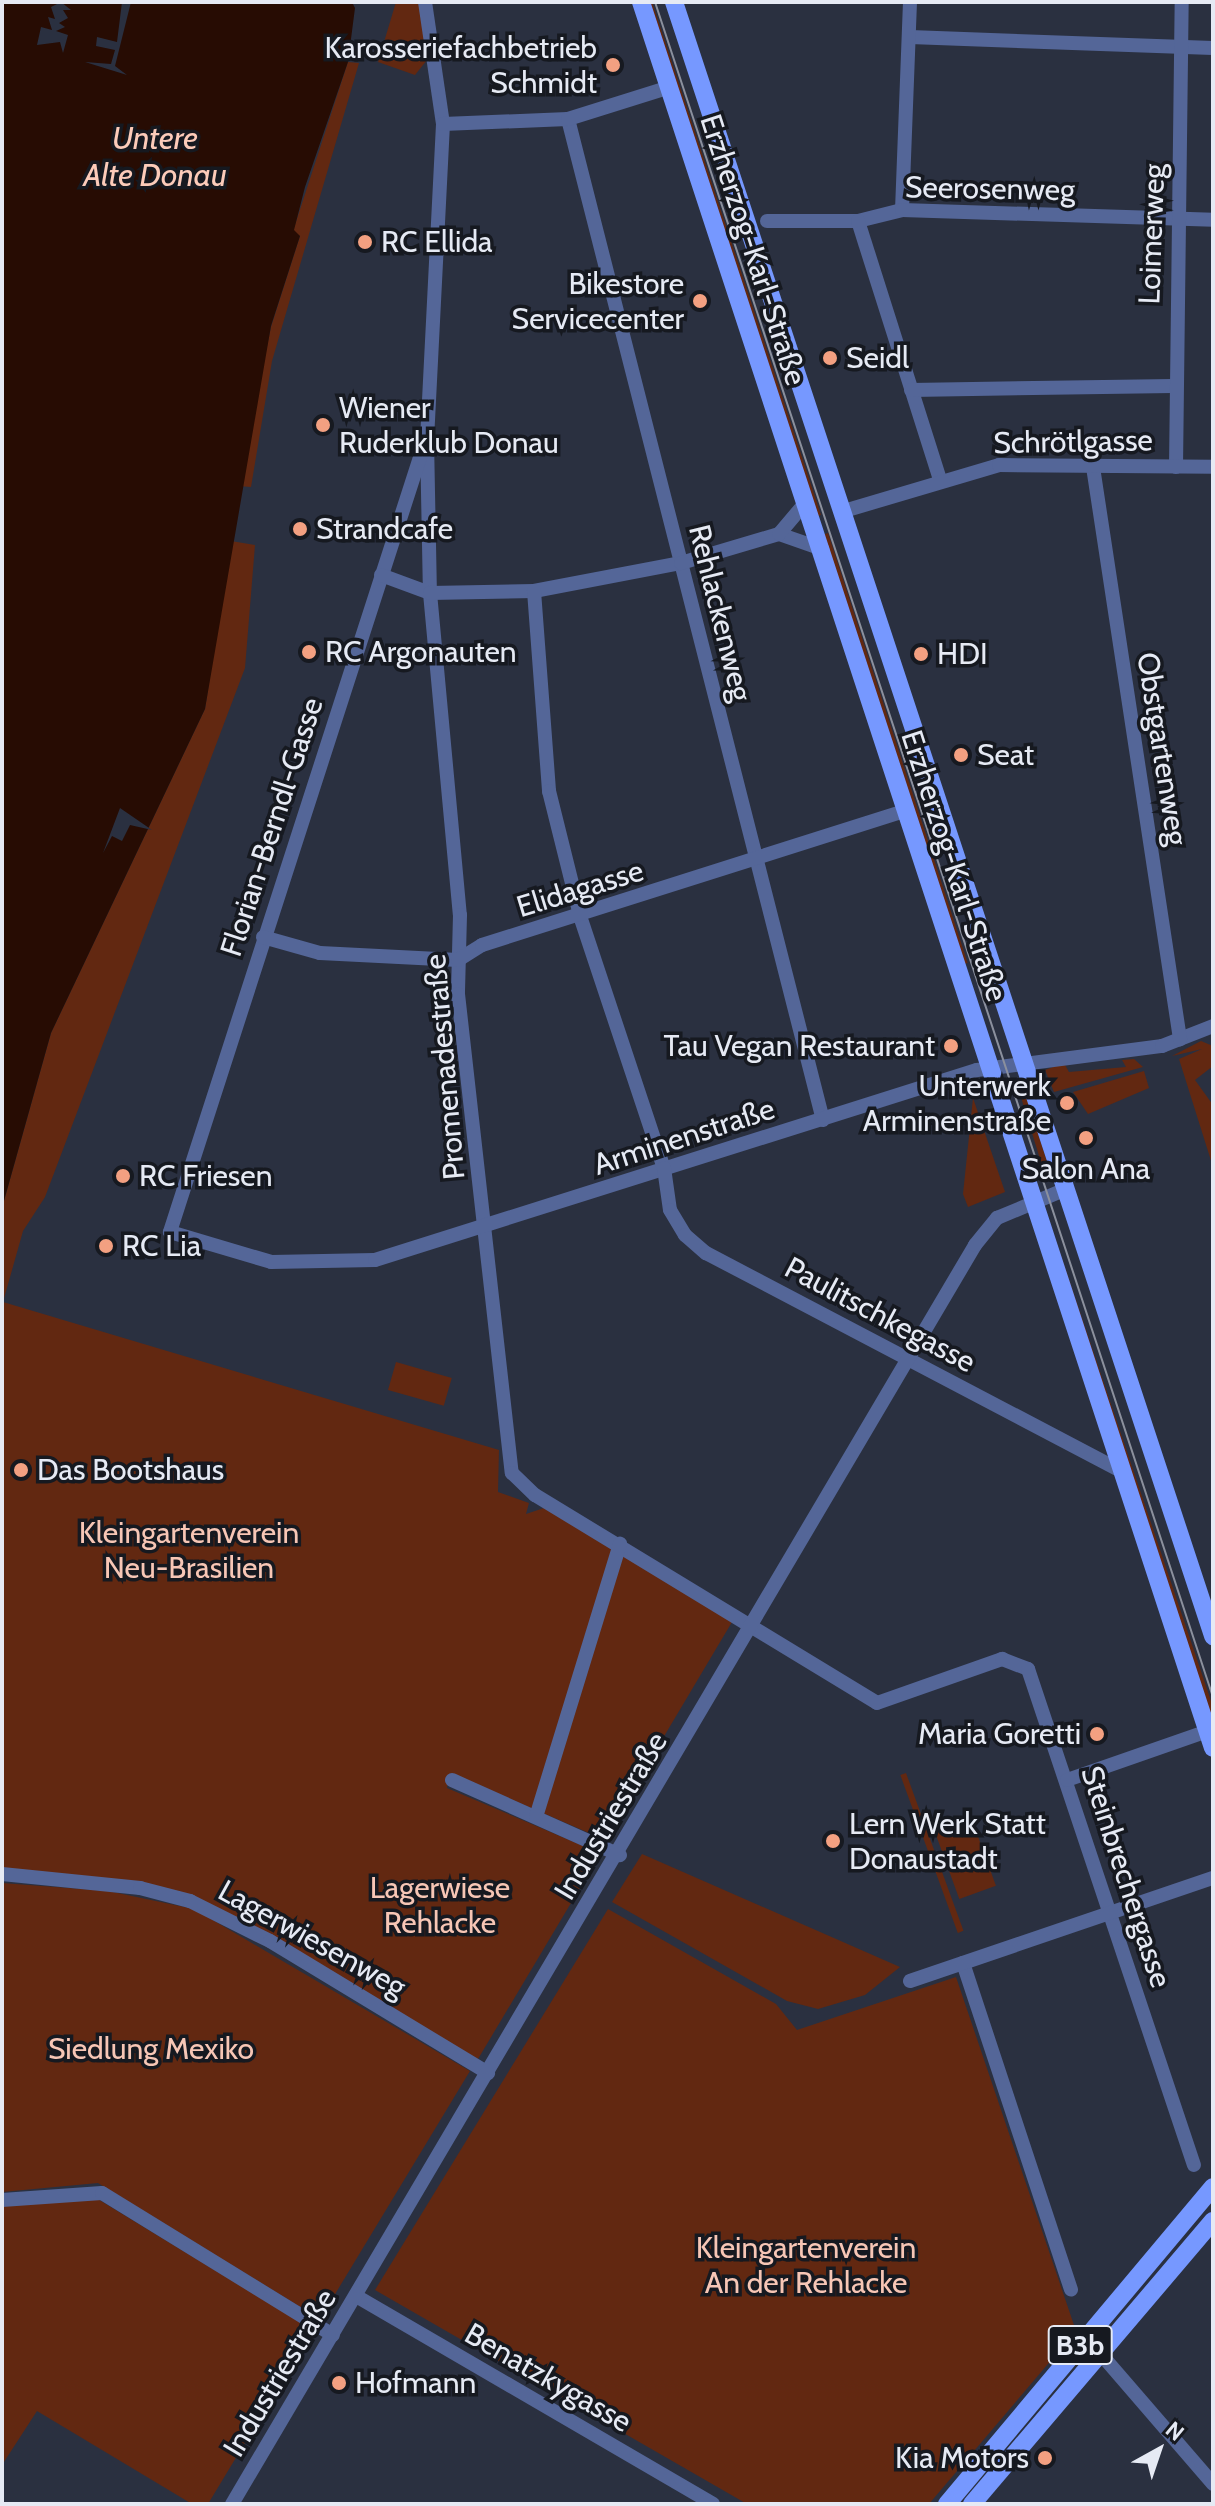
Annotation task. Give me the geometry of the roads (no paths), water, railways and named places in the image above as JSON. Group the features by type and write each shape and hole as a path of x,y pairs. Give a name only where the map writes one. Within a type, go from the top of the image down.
{"main road":[{"name":"Erzherzog-Karl-Straße","path":"641,2 907,810 1117,1469 1210,1739"},
{"name":"Erzherzog-Karl-Straße","path":"674,2 1213,1636"},
{"name":"B3b","path":"947,2504 1213,2187"},
{"name":"B3b","path":"972,2504 1213,2221"}],"street":[{"name":"Florian-Berndl-Gasse","path":"425,2 443,124 427,440 430,593"},
{"path":"902,210 910,2"},
{"name":"Loimerweg","path":"1176,467 1173,386 1182,2"},
{"path":"910,37 1213,48"},
{"path":"443,124 568,119 670,87"},
{"name":"Rehlackenweg","path":"568,119 823,1120"},
{"name":"Seerosenweg","path":"767,221 858,221 902,210 1213,220"},
{"path":"858,221 940,479"},
{"path":"911,390 1173,386"},
{"name":"Florian-Berndl-Gasse","path":"170,1232 263,937 427,440"},
{"name":"Schrötlgasse","path":"844,511 940,479 999,465 1213,467"},
{"name":"Obstgartenweg","path":"1093,467 1180,1039"},
{"path":"381,575 430,593 534,591 681,563 779,534 802,515 805,498"},
{"path":"779,534 822,549"},
{"name":"Paulitschkegasse","path":"534,591 549,791 581,919 664,1168 670,1210 706,1253 1117,1469"},
{"name":"Promenadestraße","path":"430,593 460,915 458,960 512,1473 521,1486 620,1544"},
{"name":"Elidagasse","path":"263,937 320,953 458,960 482,945 581,919 907,810"},
{"name":"Arminenstraße","path":"170,1232 222,1253 324,1262 375,1260 488,1230 664,1168 989,1067 1180,1039 1213,1026"},
{"name":"Industriestraße","path":"232,2504 620,1855 986,1230 1032,1203 1064,1190"},
{"path":"536,1817 620,1544 754,1626"},
{"name":"Steinbrechergasse","path":"754,1626 877,1703 1016,1659 1028,1669 1194,2165"},
{"path":"1067,1780 1210,1739"},
{"path":"452,1780 620,1855"},
{"name":"Lagerwiesenweg","path":"2,1874 140,1888 216,1912 488,2073"},
{"path":"910,1981 1213,1878"},
{"path":"963,1963 1071,2290"},
{"path":"2,2200 102,2193 333,2335"},
{"name":"Benatzkygasse","path":"356,2296 713,2504"},
{"path":"1100,2353 1213,2484"}],"water":[{"name":"Untere Alte Donau","path":"2,2 352,2 355,8 348,62 305,187 294,230 300,236 271,326 205,709 51,1033 2,1208"}],"tram line":[{"path":"655,2 1213,1697"}],"place":[{"name":"Karosseriefachbetrieb Schmidt","path":"613,65"},
{"name":"RC Ellida","path":"365,242"},
{"name":"Bikestore Servicecenter","path":"700,301"},
{"name":"Seidl","path":"830,358"},
{"name":"Wiener Ruderklub Donau","path":"323,425"},
{"name":"Strandcafe","path":"300,529"},
{"name":"RC Argonauten","path":"309,652"},
{"name":"HDI","path":"921,654"},
{"name":"Seat","path":"961,755"},
{"name":"Tau Vegan Restaurant","path":"951,1046"},
{"name":"Unterwerk Arminenstraße","path":"1067,1103"},
{"name":"Salon Ana","path":"1086,1138"},
{"name":"RC Friesen","path":"123,1176"},
{"name":"RC Lia","path":"106,1246"},
{"name":"Das Bootshaus","path":"21,1470"},
{"name":"Maria Goretti","path":"1097,1734"},
{"name":"Lern Werk Statt Donaustadt","path":"833,1841"},
{"name":"Hofmann","path":"339,2383"},
{"name":"Kia Motors","path":"1045,2458"}],"park label":[{"name":"Kleingartenverein Neu-Brasilien","path":"189,1550"},
{"name":"Lagerwiese Rehlacke","path":"440,1905"},
{"name":"Siedlung Mexiko","path":"151,2049"},
{"name":"Kleingartenverein An der Rehlacke","path":"806,2265"}]}
